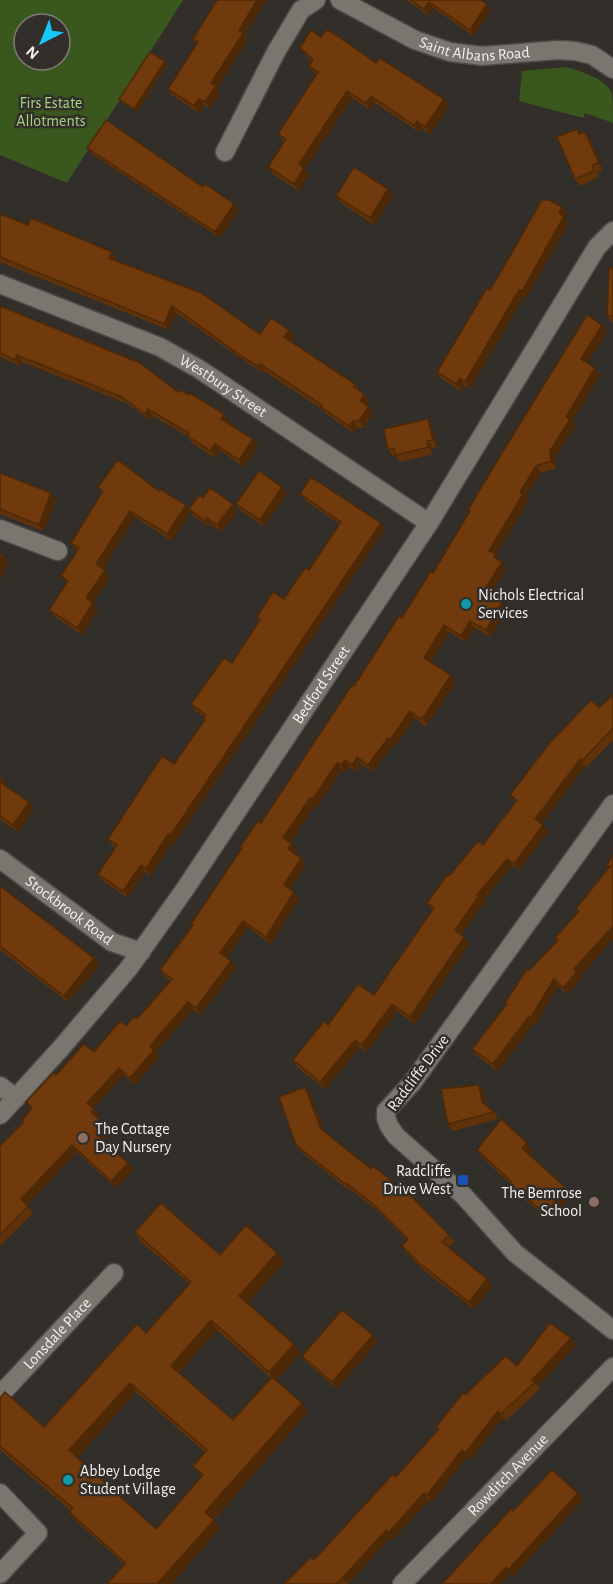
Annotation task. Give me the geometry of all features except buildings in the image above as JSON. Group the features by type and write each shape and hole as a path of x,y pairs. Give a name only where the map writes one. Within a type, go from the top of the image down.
{"street":[{"path":"225,152 296,18 301,10 316,0"},
{"name":"Saint Albans Road","path":"340,0 415,40 450,52 482,56 558,50 575,51 592,55 613,69"},
{"name":"Bedford Street","path":"0,1115 95,1009 141,952 192,879 429,523 597,247 613,231"},
{"name":"Westbury Street","path":"0,284 160,347 199,369 429,523"},
{"path":"0,529 58,552"},
{"name":"Radcliffe Drive","path":"613,804 412,1083 386,1111 386,1119 396,1136 464,1196 515,1253 613,1330"},
{"name":"Stockbrook Road","path":"0,859 112,942 141,952"},
{"path":"0,1086 16,1098"},
{"name":"Lonsdale Place","path":"0,1395 114,1273"},
{"name":"Rowditch Avenue","path":"402,1584 613,1367"},
{"path":"0,1492 38,1533 0,1574"}],"green space":[{"name":"Firs Estate Allotments","path":"0,0 183,0 67,183 0,155"},
{"path":"567,67 593,76 609,88 612,94 613,123 585,113 583,118 519,101 522,71"}],"place":[{"name":"Nichols Electrical Services","path":"466,604"},
{"name":"The Cottage Day Nursery","path":"83,1138"},
{"name":"Radcliffe Drive West","path":"463,1180"},
{"name":"The Bemrose School","path":"594,1202"},
{"name":"Abbey Lodge Student Village","path":"68,1480"}]}
